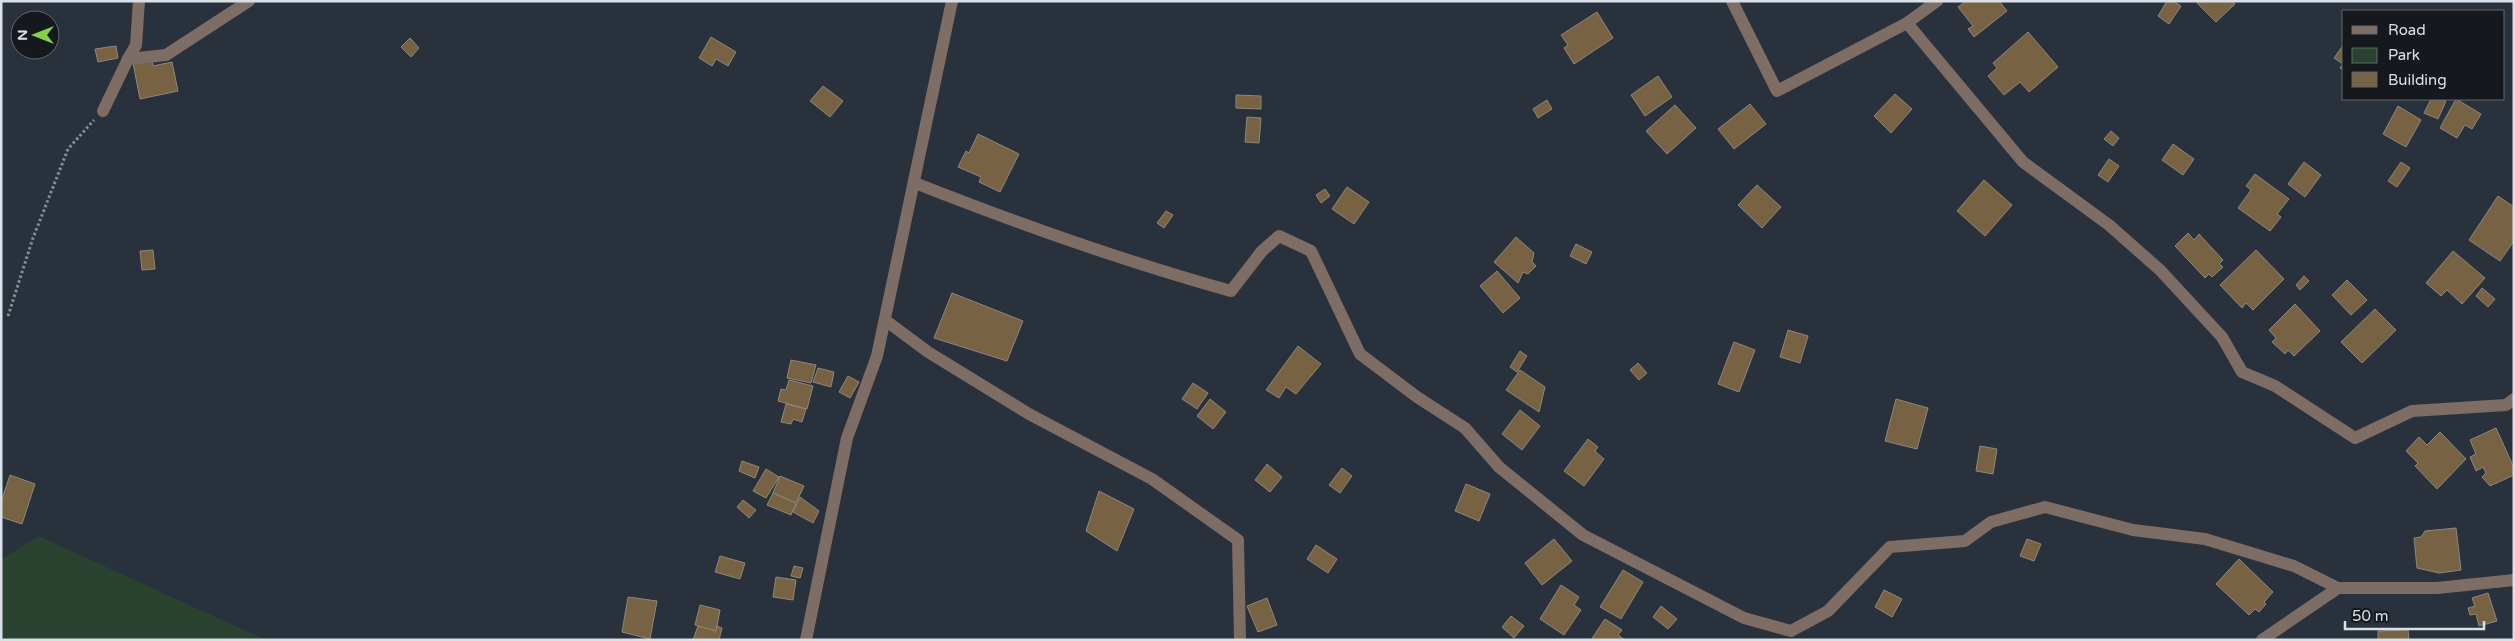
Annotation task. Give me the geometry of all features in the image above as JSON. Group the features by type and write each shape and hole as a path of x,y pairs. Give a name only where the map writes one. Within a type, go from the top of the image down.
{"street":[{"path":"102,111 136,45 139,1"},
{"path":"128,59 166,55 249,1"},
{"path":"806,640 846,438 877,356 952,1"},
{"path":"1732,1 1777,91 1907,23 1937,1"},
{"path":"1907,23 2023,162 2109,225 2160,270 2222,337 2242,372 2275,386 2355,438 2412,411 2506,404 2514,399"},
{"path":"915,183 1024,226 1148,268 1231,291 1262,252 1279,236 1311,250 1360,354 1417,397 1465,428 1499,467 1582,535 1744,618 1791,631 1828,611 1890,547 1965,541 1991,522 2045,507 2133,530 2205,539 2294,566 2338,588 2437,588 2514,580"},
{"path":"885,320 928,352 1029,414 1152,479 1238,540 1240,640"},
{"path":"2262,640 2338,588"}],"path":[{"path":"8,316 34,238 68,148 102,111"}],"green space":[{"path":"38,536 266,640 1,640 1,560"}],"building":[{"path":"1966,1 1999,1 2007,11 1974,37 1968,29 1973,26 1958,7"},
{"path":"2167,1 2173,1 2181,6 2169,24 2158,16"},
{"path":"2199,1 2232,1 2235,4 2216,22 2197,3"},
{"path":"1597,12 1613,38 1574,64 1564,48 1568,45 1561,35"},
{"path":"2028,32 2058,67 2029,92 2020,82 2004,95 1988,76 1997,68 1993,63"},
{"path":"711,37 736,52 728,66 716,59 712,66 699,58"},
{"path":"410,38 419,48 411,57 401,47"},
{"path":"116,46 118,58 98,62 95,49"},
{"path":"2342,47 2342,63 2334,58"},
{"path":"152,59 153,66 172,62 178,91 140,99 133,63"},
{"path":"1658,76 1672,97 1645,116 1631,95"},
{"path":"823,86 843,101 830,117 810,101"},
{"path":"1895,94 1912,109 1891,133 1874,116"},
{"path":"1236,95 1261,96 1261,109 1236,108"},
{"path":"1547,100 1552,109 1538,118 1533,109"},
{"path":"2430,100 2446,101 2438,119 2424,113"},
{"path":"2455,100 2481,114 2472,129 2465,125 2457,138 2440,128"},
{"path":"1750,104 1766,124 1734,149 1718,129"},
{"path":"1675,105 1696,128 1667,154 1646,131"},
{"path":"2398,106 2421,120 2406,147 2383,134"},
{"path":"1247,117 1261,118 1259,143 1245,142"},
{"path":"2111,131 2119,138 2113,146 2104,139"},
{"path":"978,134 1019,154 1000,192 979,182 981,177 958,167 966,151 969,153"},
{"path":"2173,144 2194,159 2183,175 2162,160"},
{"path":"2109,159 2119,166 2108,182 2098,175"},
{"path":"2304,162 2321,175 2305,197 2288,184"},
{"path":"2401,162 2410,168 2397,187 2388,181"},
{"path":"2255,174 2289,199 2277,214 2281,217 2270,231 2238,208 2251,190 2246,186"},
{"path":"1984,180 2012,205 1985,236 1957,211"},
{"path":"1757,185 1781,207 1762,228 1738,205"},
{"path":"1347,187 1369,202 1354,224 1332,209"},
{"path":"1325,189 1330,196 1321,203 1316,195"},
{"path":"2498,196 2514,207 2514,241 2500,261 2469,240"},
{"path":"1166,211 1173,215 1164,228 1157,223"},
{"path":"2188,233 2194,240 2199,234 2223,260 2219,264 2223,267 2212,277 2209,274 2205,278 2175,246"},
{"path":"1516,237 1534,253 1532,262 1536,266 1528,274 1523,272 1518,283 1494,262"},
{"path":"1576,244 1592,252 1586,264 1570,256"},
{"path":"153,250 155,269 142,270 140,251"},
{"path":"2256,250 2284,279 2253,310 2246,303 2242,308 2220,285"},
{"path":"2453,251 2485,278 2462,304 2447,290 2441,296 2426,283"},
{"path":"1497,271 1520,298 1503,313 1480,286"},
{"path":"2304,276 2309,281 2300,290 2296,285"},
{"path":"2347,280 2367,300 2351,315 2332,295"},
{"path":"2482,288 2495,299 2488,307 2476,296"},
{"path":"952,293 1023,321 1007,361 934,338"},
{"path":"2295,304 2320,331 2294,356 2288,350 2285,354 2272,342 2276,338 2269,330"},
{"path":"2375,309 2396,330 2362,363 2341,342"},
{"path":"1788,330 1808,336 1800,363 1780,357"},
{"path":"1734,342 1755,350 1739,392 1718,384"},
{"path":"1298,346 1321,364 1296,394 1286,387 1279,398 1266,390"},
{"path":"1520,351 1527,356 1517,372 1510,367"},
{"path":"791,360 816,365 811,383 787,378"},
{"path":"1638,363 1647,373 1639,380 1630,370"},
{"path":"818,368 834,372 831,387 813,382"},
{"path":"1520,370 1545,387 1539,412 1506,390"},
{"path":"848,376 859,382 850,398 839,392"},
{"path":"789,380 813,386 807,409 778,401 781,389 786,390"},
{"path":"1193,383 1208,393 1197,409 1182,399"},
{"path":"1210,399 1226,412 1213,429 1197,416"},
{"path":"1896,399 1928,408 1917,449 1885,441"},
{"path":"786,404 806,409 802,422 793,419 791,424 781,422"},
{"path":"1520,410 1540,426 1522,450 1502,434"},
{"path":"2496,428 2514,468 2514,475 2490,486 2482,477 2486,473 2483,467 2476,471 2470,457 2476,454 2470,440"},
{"path":"2440,432 2466,459 2437,489 2415,466 2418,463 2406,451 2419,437 2427,445"},
{"path":"1588,439 1598,447 1595,451 1604,459 1584,486 1564,471"},
{"path":"1980,446 1997,449 1993,474 1976,471"},
{"path":"742,461 759,467 755,478 739,471"},
{"path":"1267,464 1282,477 1270,492 1255,480"},
{"path":"1342,468 1352,476 1340,493 1329,485"},
{"path":"766,469 779,477 766,498 753,491"},
{"path":"10,475 35,484 22,524 1,517 1,502"},
{"path":"780,476 804,486 796,503 773,493"},
{"path":"1466,484 1490,494 1479,521 1455,511"},
{"path":"1099,491 1134,509 1117,551 1086,531"},
{"path":"773,493 796,503 791,515 767,505"},
{"path":"800,497 819,511 813,523 793,512"},
{"path":"743,500 756,510 749,518 737,507"},
{"path":"2456,528 2461,570 2439,573 2417,568 2414,538 2421,537 2425,531"},
{"path":"1554,539 1572,561 1542,585 1525,563"},
{"path":"2027,539 2041,544 2034,561 2020,556"},
{"path":"1316,545 1337,559 1328,573 1307,559"},
{"path":"720,556 745,563 740,579 715,572"},
{"path":"2239,559 2273,592 2264,602 2266,604 2259,612 2255,609 2249,615 2216,584"},
{"path":"794,566 803,568 800,578 791,576"},
{"path":"1623,570 1643,582 1621,619 1600,607"},
{"path":"776,577 796,580 793,600 773,597"},
{"path":"1561,585 1579,597 1574,605 1581,610 1564,635 1540,619"},
{"path":"1884,590 1902,599 1892,617 1875,607"},
{"path":"2488,593 2497,621 2479,626 2476,614 2470,615 2468,608 2475,606 2472,598"},
{"path":"628,597 657,601 650,639 622,632"},
{"path":"1267,598 1277,625 1258,632 1247,606"},
{"path":"700,605 720,610 716,631 695,625"},
{"path":"1661,606 1677,619 1668,629 1653,617"},
{"path":"1511,616 1524,626 1514,638 1502,627"},
{"path":"1605,619 1622,630 1618,635 1625,640 1591,640"},
{"path":"698,626 716,631 717,626 722,628 719,640 693,640"},
{"path":"2408,630 2409,640 2378,640 2378,631"}]}
